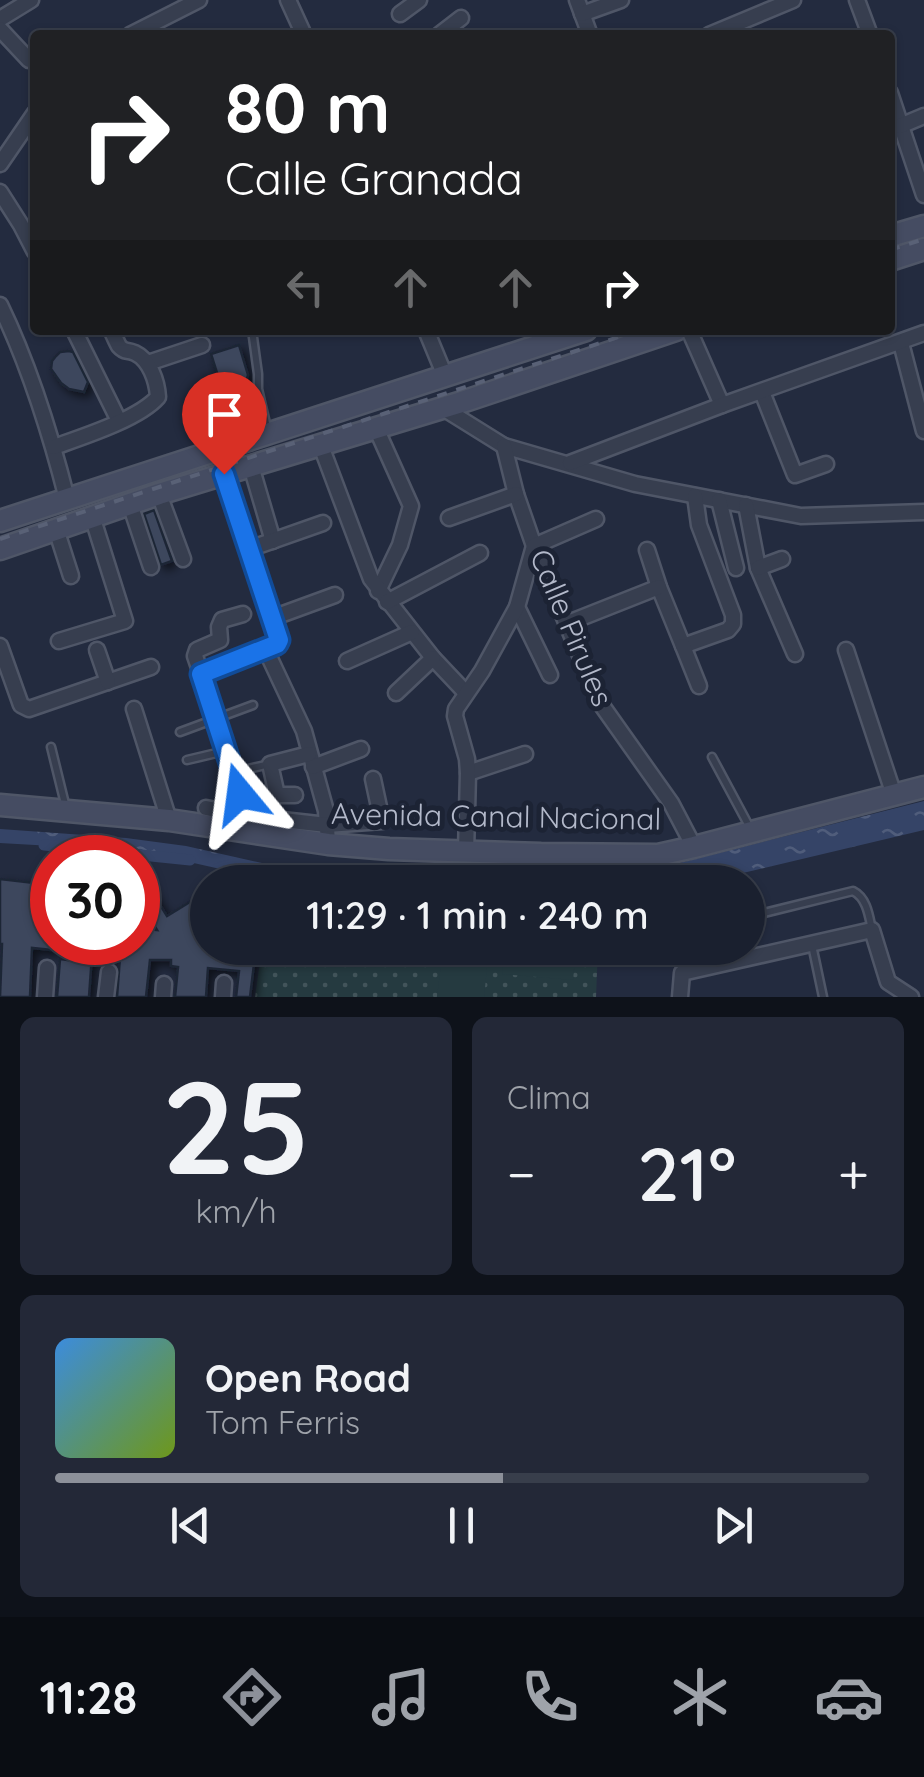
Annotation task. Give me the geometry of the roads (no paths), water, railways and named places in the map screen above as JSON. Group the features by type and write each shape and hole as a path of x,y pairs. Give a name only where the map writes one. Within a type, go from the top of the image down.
{"main road":[{"path":"895,235 924,226"},
{"path":"895,258 924,249"},
{"path":"1,517 571,335"},
{"path":"0,548 661,335"},
{"path":"343,409 352,436"},
{"name":"Avenida Canal Nacional","path":"0,805 247,825 466,852 658,854 924,788"}],"street":[{"path":"0,19 31,0"},
{"path":"140,30 199,0"},
{"path":"288,0 302,30"},
{"path":"400,14 419,0"},
{"path":"580,7 622,0"},
{"path":"721,30 792,0"},
{"path":"857,0 868,30"},
{"path":"446,30 462,18"},
{"path":"0,29 29,60"},
{"path":"895,110 924,195"},
{"path":"900,126 924,116"},
{"path":"0,164 30,120"},
{"path":"0,192 30,242"},
{"path":"0,305 22,351 54,447 66,499"},
{"path":"570,464 924,334"},
{"path":"76,335 119,420"},
{"path":"54,447 90,434 152,404 158,397 148,363 139,354 124,350 114,335"},
{"path":"428,335 444,376"},
{"path":"691,335 722,405"},
{"path":"901,343 924,431"},
{"path":"148,363 202,344"},
{"path":"762,392 795,475 826,464"},
{"path":"443,408 504,446 635,484 812,517 924,512"},
{"path":"376,428 411,506 383,596"},
{"path":"321,446 361,556 383,596 466,693"},
{"name":"Calle Pirules","path":"504,446 534,546 603,707 671,804 694,848"},
{"path":"250,466 273,541"},
{"path":"201,674 279,642 224,474"},
{"path":"158,494 183,559"},
{"path":"449,518 516,494"},
{"path":"683,646 728,630 734,624 698,526 695,496"},
{"path":"720,500 736,568"},
{"path":"130,504 151,568"},
{"path":"746,506 758,568 794,654"},
{"path":"59,641 125,621 92,516"},
{"path":"466,852 468,773 454,716 456,709 517,607 534,546 596,518"},
{"path":"249,550 322,523"},
{"path":"56,529 72,576"},
{"path":"648,550 699,686"},
{"path":"383,596 480,553"},
{"path":"758,568 782,559"},
{"path":"568,624 659,587"},
{"path":"271,615 335,595"},
{"path":"517,607 550,674"},
{"path":"243,614 222,620 220,640 195,653 247,825"},
{"path":"347,661 412,632"},
{"path":"0,646 21,705 29,709 150,668"},
{"path":"265,648 298,714 326,811 328,834 382,821 374,779"},
{"path":"97,650 108,682"},
{"path":"846,650 894,795"},
{"path":"396,692 434,658"},
{"path":"134,709 169,820"},
{"path":"295,795 277,795 270,764 311,761 362,749"},
{"path":"468,773 526,754"},
{"path":"206,808 247,825"},
{"path":"680,997 682,973 872,930 888,982 911,997"},
{"path":"45,997 47,968"},
{"path":"106,997 108,972"}],"lane":[{"path":"253,335 258,389 269,434"},
{"path":"180,732 252,705"},
{"path":"51,746 67,810"},
{"path":"187,760 227,750"},
{"path":"712,757 752,832"},
{"path":"234,772 270,764"},
{"path":"765,913 853,891 860,894 872,930"},
{"path":"812,944 823,997"},
{"path":"682,965 682,973"}],"water":[{"path":"924,801 924,830 765,868 672,865"},
{"path":"0,829 84,835 30,835 30,845 0,843"},
{"path":"160,843 271,865 202,865 160,856"}],"waterway":[{"path":"160,857 190,860"}],"railway":[{"path":"895,248 924,239"},
{"path":"0,539 625,335"}]}
